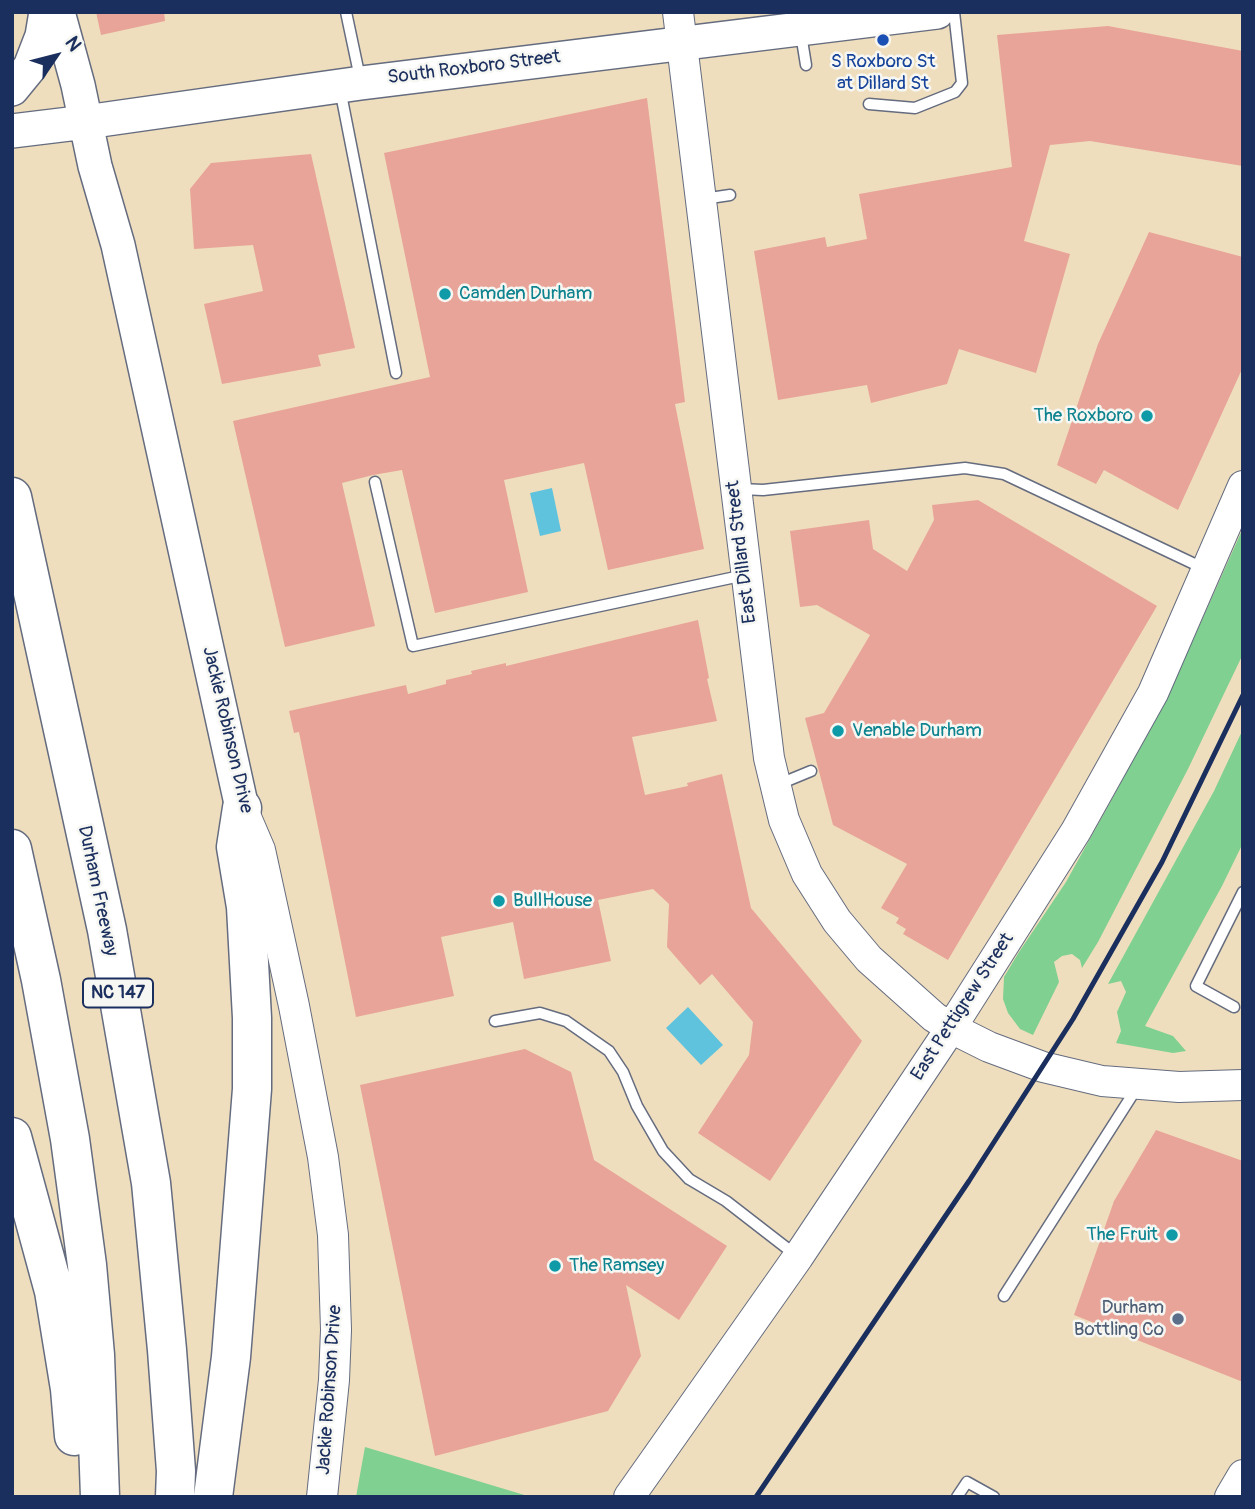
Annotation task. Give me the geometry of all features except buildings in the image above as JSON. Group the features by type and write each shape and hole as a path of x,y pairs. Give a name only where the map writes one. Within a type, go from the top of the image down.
{"highway":[{"name":"Durham Freeway","path":"12,498 107,930 151,1183 167,1350 176,1471 175,1497"},
{"path":"213,1497 231,1357 252,1089 252,1018 246,907 236,846 242,808"},
{"path":"12,849 41,980 63,1099 88,1265 95,1356 100,1497"},
{"path":"12,1137 54,1291 71,1389 79,1497"}],"main road":[{"path":"12,89 30,67 42,36 46,12"},
{"name":"Jackie Robinson Drive","path":"58,12 86,122 94,166 118,245 242,808"},
{"name":"South Roxboro Street","path":"12,131 350,85 680,28 800,29 937,12"}],"street":[{"name":"East Dillard Street","path":"680,28 760,698 775,786 794,847 807,874 837,921 869,959 934,1017 989,1047 1043,1067 1102,1081 1179,1087 1243,1085"},
{"name":"East Pettigrew Street","path":"629,1497 798,1256 951,1028 1076,831 1153,693 1243,486"},
{"name":"Jackie Robinson Drive","path":"242,808 260,850 294,1006 323,1157 333,1235 336,1330 334,1380 322,1497"},
{"path":"1230,1497 1243,1475"}],"lane":[{"path":"346,12 350,85 396,373"},
{"path":"869,104 915,108 955,92 962,83 954,12"},
{"path":"800,29 806,65"},
{"path":"700,200 730,195"},
{"path":"735,489 764,490 965,468 1004,474 1207,570"},
{"path":"375,482 413,646 745,575"},
{"path":"775,786 811,771"},
{"path":"1234,1007 1196,986 1243,892"},
{"path":"495,1021 540,1013 566,1021 609,1051 624,1072 637,1106 663,1151 689,1179 726,1201 798,1256"},
{"path":"1004,1296 1139,1084"},
{"path":"957,1497 967,1482 994,1497"}],"green space":[{"path":"1243,528 1243,654 1188,769 1098,942 1082,968 1080,960 1072,954 1062,956 1054,962 1059,982 1033,1035 1020,1029 1008,1013 1003,999 1004,977 1066,882 1117,790 1193,640"},
{"path":"1243,729 1243,843 1145,1026 1173,1036 1186,1051 1173,1053 1116,1043 1121,1031 1117,1012 1126,992 1121,981 1108,984 1214,791"},
{"path":"365,1447 531,1497 356,1497"}],"water":[{"path":"552,488 561,531 540,536 530,493"},
{"path":"688,1007 723,1045 701,1065 666,1028"}],"railway":[{"path":"756,1497 969,1181 1073,1019 1162,862 1243,695"}],"place":[{"name":"S Roxboro St at Dillard St","path":"883,40"},
{"name":"Camden Durham","path":"445,294"},
{"name":"The Roxboro","path":"1147,416"},
{"name":"Venable Durham","path":"838,731"},
{"name":"BullHouse","path":"499,901"},
{"name":"The Fruit","path":"1172,1235"},
{"name":"The Ramsey","path":"555,1266"},
{"name":"Durham Bottling Co","path":"1178,1319"}]}
